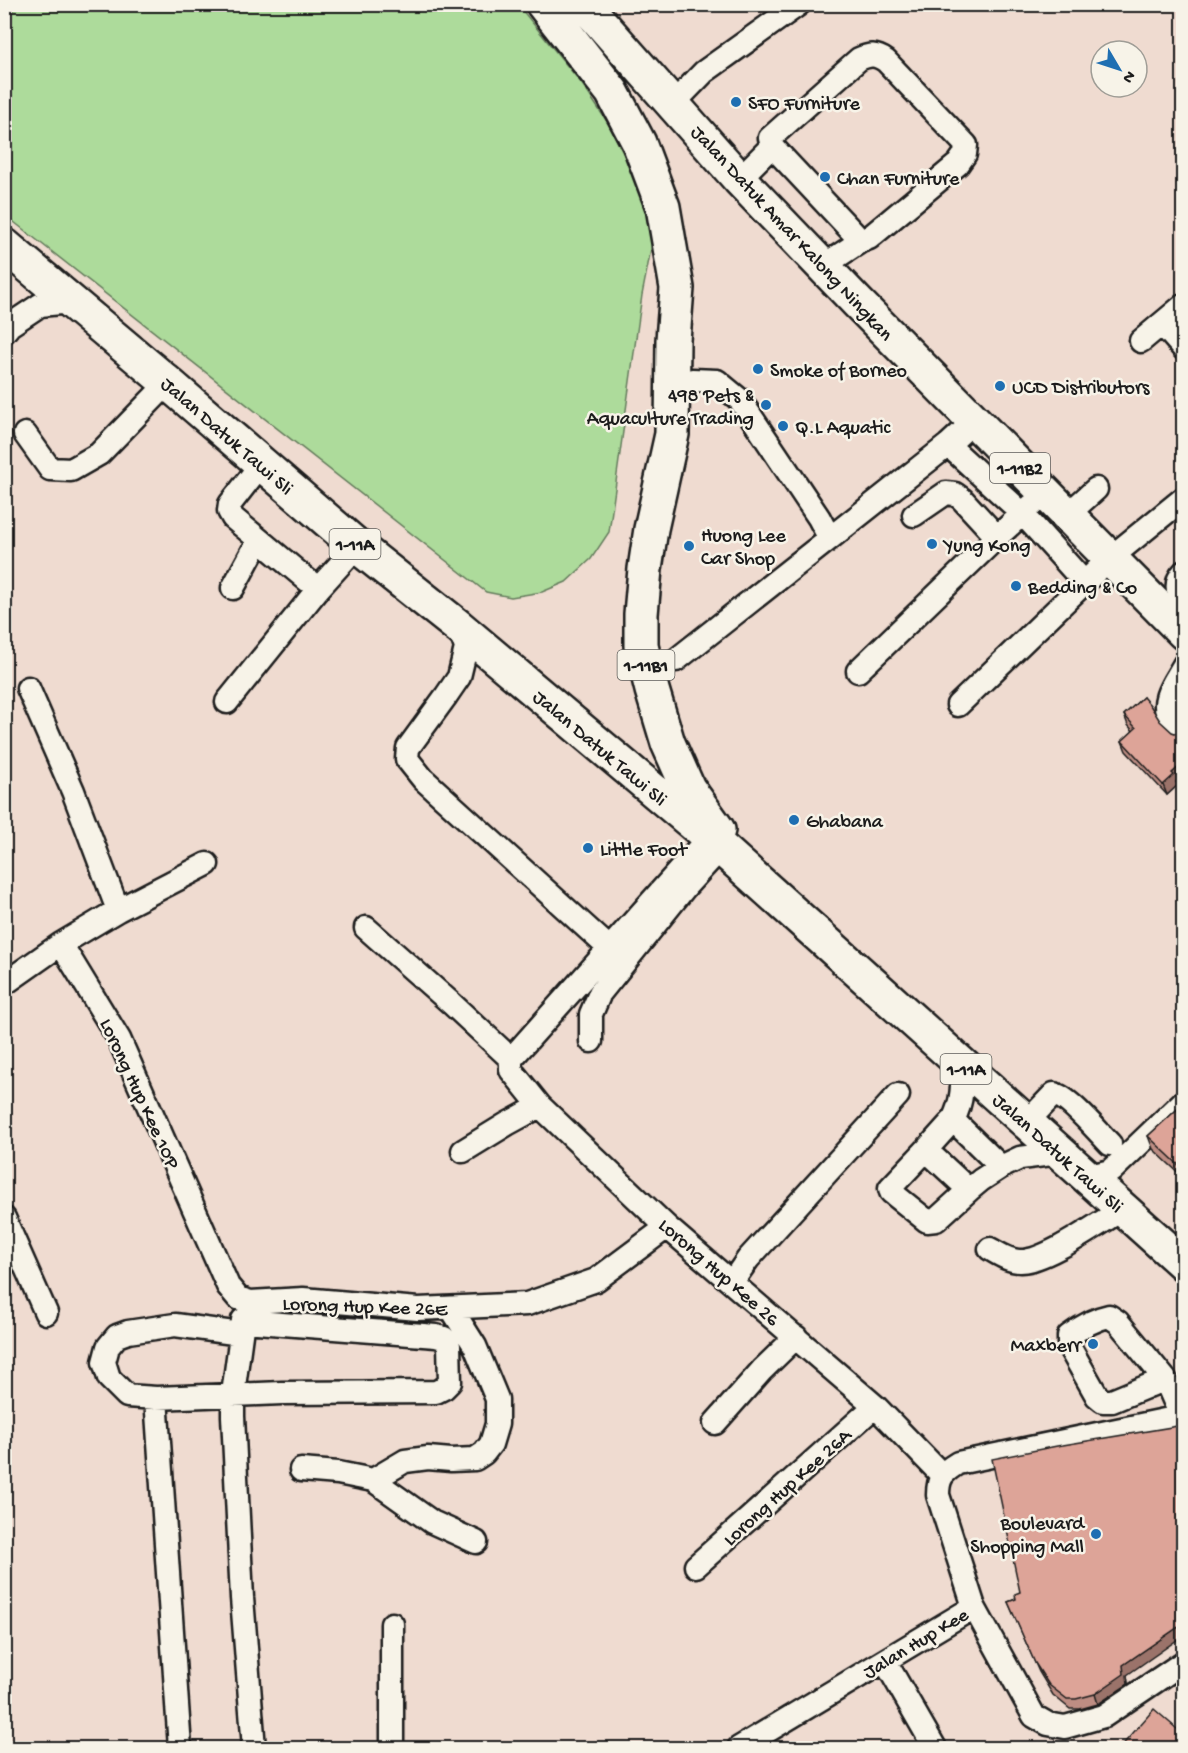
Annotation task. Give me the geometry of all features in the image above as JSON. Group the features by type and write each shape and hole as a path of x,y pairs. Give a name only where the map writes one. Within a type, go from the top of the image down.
{"highway":[{"name":"1-11B1","path":"543,4 612,92 639,143 663,207 677,288 673,340 672,434 651,529 645,569 641,646 668,742 688,788 749,873"},
{"name":"Jalan Datuk Amar Kalong Ningkan","path":"597,9 672,104 739,179 974,421 1044,507 1109,558 1184,633"},
{"name":"Jalan Datuk Tawi Sli","path":"4,246 168,383 357,546 459,627 715,843 1184,1264"},
{"path":"672,434 687,402 692,380"}],"street":[{"path":"672,104 704,72 799,4"},
{"path":"823,266 869,238 958,164 965,154 966,145 886,61 878,56 868,55 859,59 770,138 772,146 861,241"},
{"path":"739,179 772,146"},
{"path":"4,332 10,325 40,305 71,302"},
{"path":"1141,341 1184,305"},
{"path":"1162,324 1184,349"},
{"path":"692,380 717,381 740,400 819,518 829,537"},
{"path":"25,434 50,469 70,470 99,454 168,383"},
{"path":"676,660 948,445 974,421"},
{"path":"948,445 1044,507 1084,582"},
{"path":"262,464 230,504 229,511 233,518 318,589"},
{"path":"858,671 997,537 1044,507 1096,489"},
{"path":"914,515 946,493 955,494 997,537"},
{"path":"958,705 1109,558 1184,498"},
{"path":"233,588 259,540"},
{"path":"227,702 318,589 357,546"},
{"path":"1184,572 1177,584 1178,595 1184,602"},
{"path":"459,627 466,648 459,677 408,748 407,759 423,779 609,948"},
{"path":"1184,665 1168,694 1165,706 1169,717 1184,731"},
{"path":"28,688 73,791 118,910"},
{"path":"366,928 511,1059 609,948 715,843"},
{"path":"591,1041 591,1014 600,993 686,886 715,843"},
{"path":"4,984 61,944 118,910 207,864"},
{"name":"Lorong Hup Kee 10P","path":"61,944 119,1039 228,1286 238,1298 243,1319"},
{"name":"Lorong Hup Kee 26","path":"511,1059 511,1070 540,1107 668,1227 875,1406 942,1475"},
{"path":"961,1063 963,1083 960,1108 953,1120 890,1188 891,1192 927,1221 932,1222 981,1180 1001,1167 1020,1158 1060,1153"},
{"path":"1026,1123 1054,1094 1059,1094 1110,1144"},
{"path":"732,1282 748,1259 898,1095"},
{"path":"1084,1174 1098,1174 1111,1170 1184,1101"},
{"path":"463,1151 540,1107"},
{"path":"953,1120 1001,1167"},
{"path":"926,1150 969,1190"},
{"path":"990,1249 1011,1260 1022,1261 1045,1255 1123,1209"},
{"path":"4,1218 46,1313"},
{"name":"Lorong Hup Kee 26E","path":"243,1319 250,1302 303,1299 418,1310 527,1304 596,1280 668,1227"},
{"path":"373,1480 405,1461 428,1458 475,1460 484,1454 491,1444 497,1424 497,1399 475,1346 451,1308"},
{"path":"418,1310 418,1334"},
{"path":"243,1319 233,1394 242,1598 254,1749"},
{"path":"243,1319 444,1338 449,1345 450,1382 436,1392 233,1394 156,1398 127,1396 109,1378 105,1362 108,1347 117,1336 128,1332 175,1325 243,1319"},
{"path":"716,1423 762,1370 796,1337"},
{"path":"942,1475 958,1463 1182,1416 1165,1379"},
{"path":"156,1398 180,1749"},
{"name":"Lorong Hup Kee 26A","path":"696,1566 875,1406"},
{"path":"301,1470 338,1473 373,1480 432,1522 476,1542"},
{"name":"Jalan Hup Kee","path":"739,1749 974,1606 938,1495 938,1483 942,1475"},
{"path":"974,1606 1034,1716 1048,1724 1065,1727 1104,1716 1184,1662"},
{"path":"392,1624 392,1749"},
{"path":"885,1661 935,1749"}],"green space":[{"path":"17,4 518,5 582,84 608,123 640,187 648,213 652,244 642,295 609,532 591,559 566,582 542,592 511,597 486,592 5,215 4,21"}],"building":[{"path":"1143,697 1160,721 1184,740 1184,762 1163,785 1122,741 1136,728 1124,715"},
{"path":"1184,1103 1184,1170 1148,1136"},
{"name":"Boulevard Shopping Mall","path":"1184,1425 1184,1623 1123,1665 1124,1674 1095,1694 1067,1699 1049,1685 1035,1663 1008,1602 1016,1599 1015,1594 1020,1592 992,1459"},
{"path":"1154,1709 1184,1735 1184,1741 1177,1749 1119,1749"}],"place":[{"name":"SFO Furniture","path":"736,102"},
{"name":"Chan Furniture","path":"825,177"},
{"name":"Smoke of Borneo","path":"758,369"},
{"name":"UCD Distributors","path":"1000,386"},
{"name":"498 Pets & Aquaculture Trading","path":"766,405"},
{"name":"Q.L Aquatic","path":"783,426"},
{"name":"Yung Kong","path":"932,544"},
{"name":"Huong Lee Car Shop","path":"689,546"},
{"name":"Bedding & Co","path":"1016,586"},
{"name":"Ghabana","path":"794,820"},
{"name":"Little Foot","path":"588,848"},
{"name":"Maxberr","path":"1093,1344"},
{"name":"Boulevard Shopping Mall","path":"1096,1534"}]}
